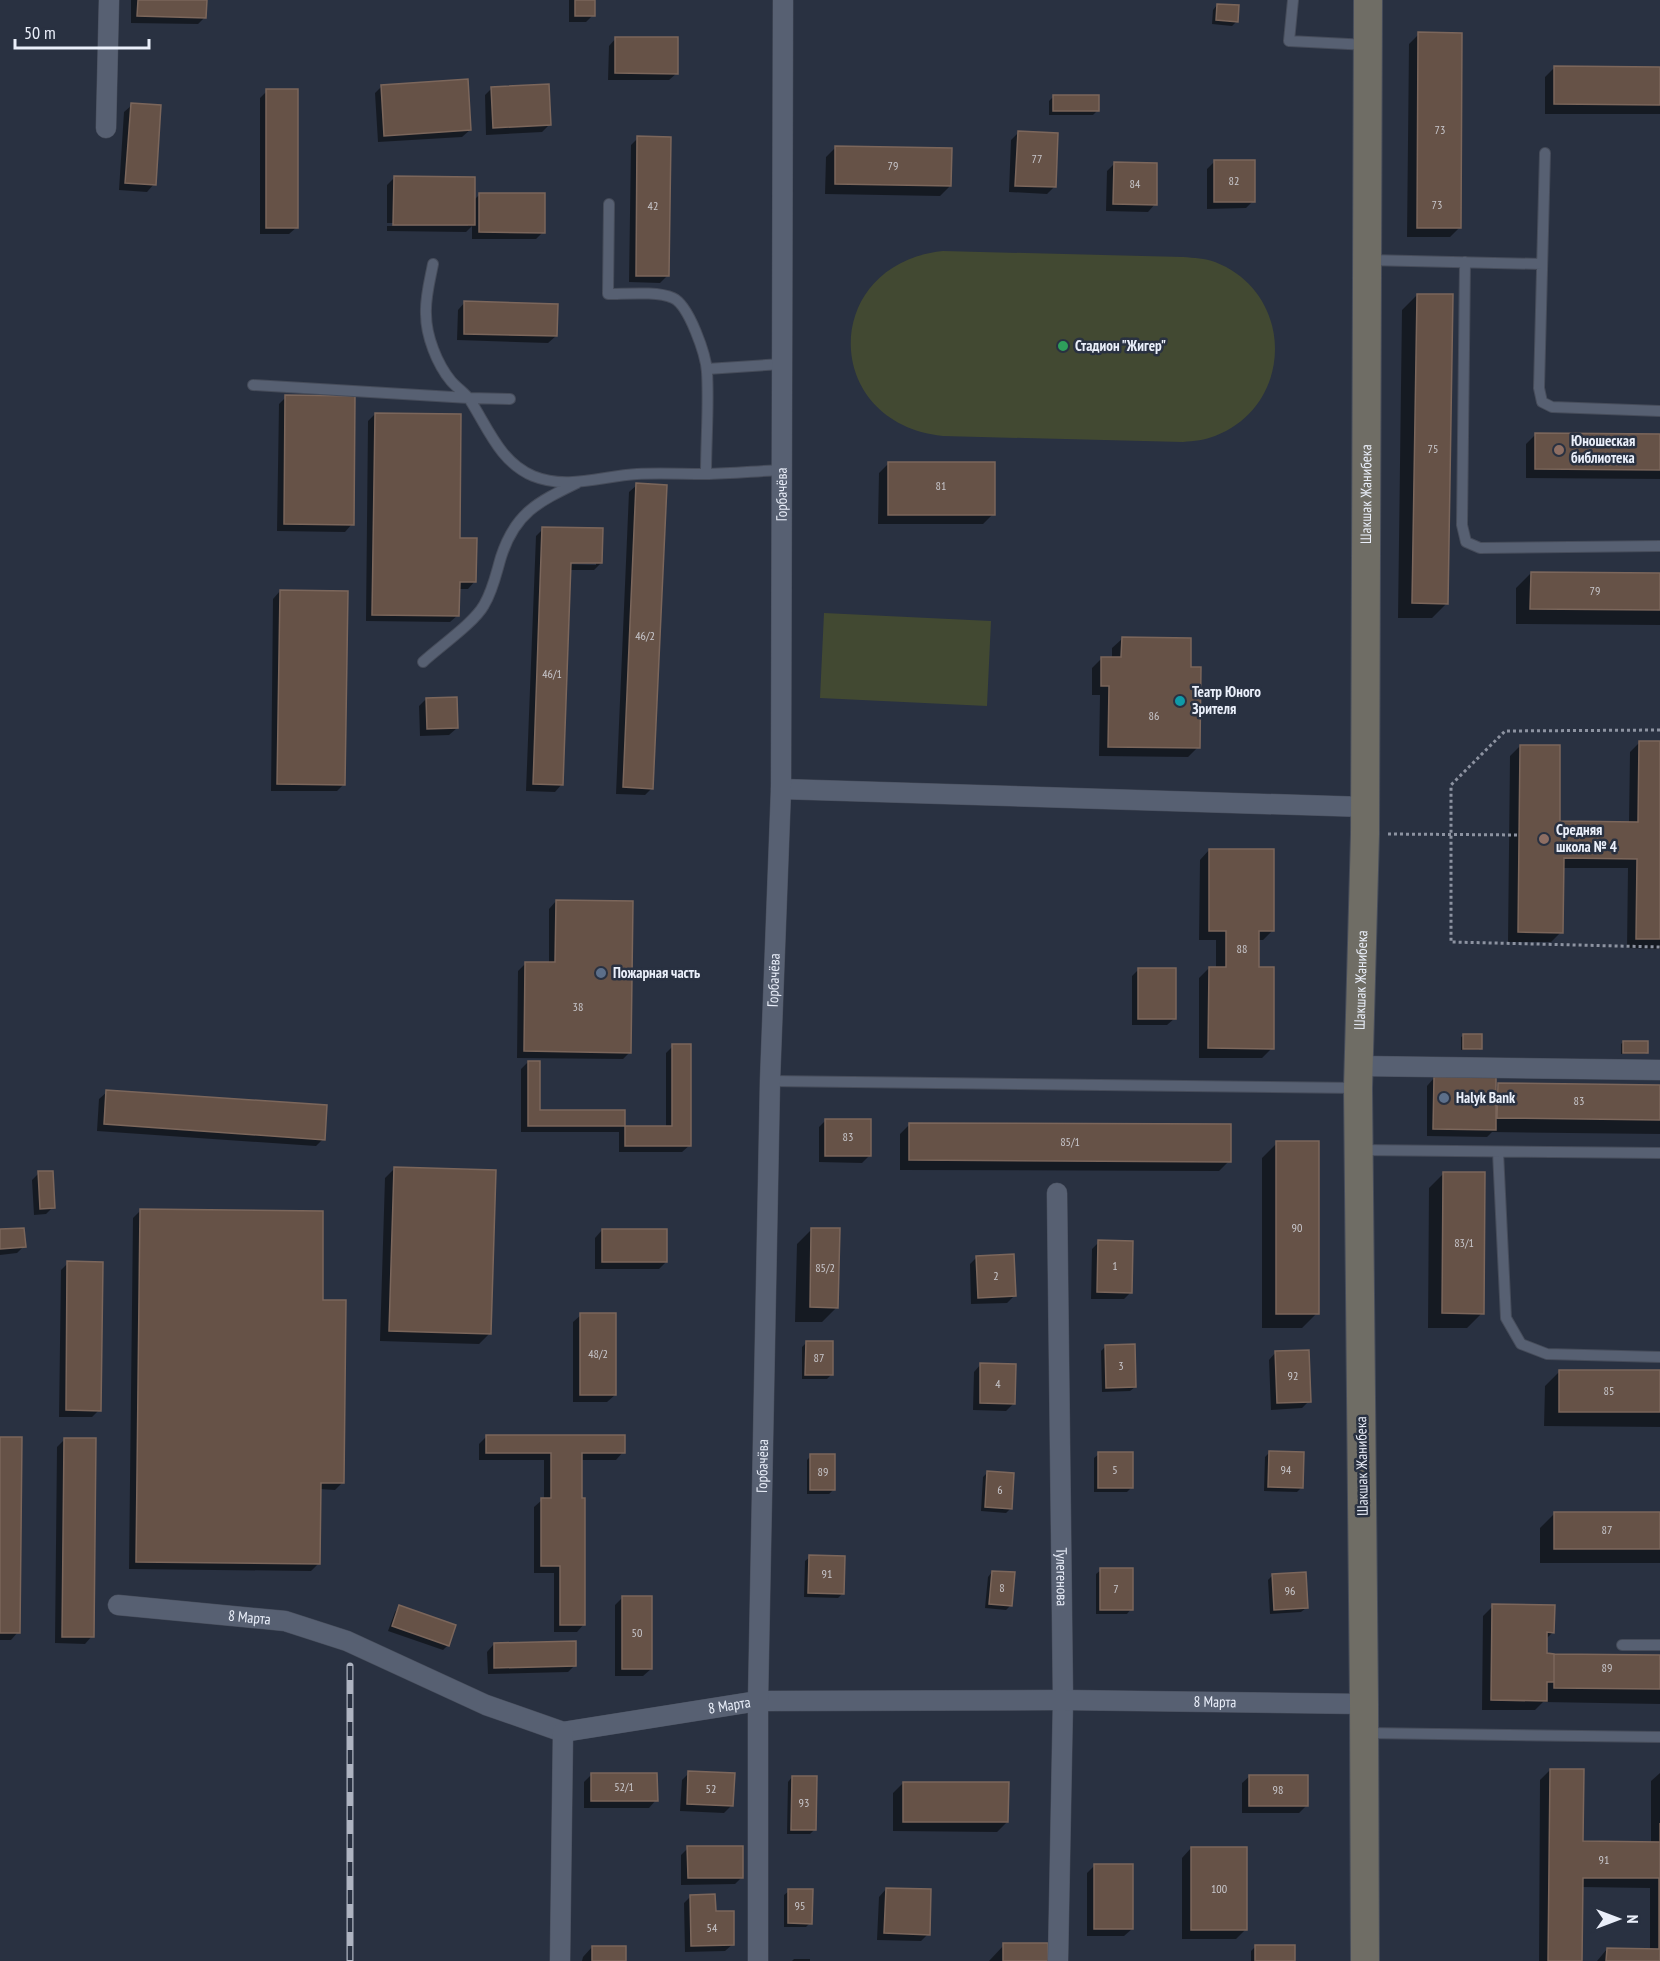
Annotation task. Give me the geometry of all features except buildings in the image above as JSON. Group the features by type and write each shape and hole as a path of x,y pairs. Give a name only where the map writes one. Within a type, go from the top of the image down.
{"main road":[{"name":"Шакшак Жанибека","path":"1365,1961 1358,1077 1365,820 1368,0"}],"street":[{"path":"106,128 109,0"},
{"name":"Горбачёва","path":"758,1961 758,1701 770,1081 781,789 783,0"},
{"path":"781,789 1365,820"},
{"path":"1358,1077 1660,1070"},
{"name":"Тулегенова","path":"1057,1193 1063,1700 1058,1961"},
{"name":"8 Марта","path":"118,1605 285,1621 347,1641 486,1705 563,1732 758,1701 1063,1700 1364,1704"},
{"path":"561,1961 563,1732"}],"lane":[{"path":"1293,0 1289,41 1368,45"},
{"path":"1545,153 1539,388 1542,402 1552,407 1660,411"},
{"path":"609,204 608,294 657,295 673,298 684,306 692,321 707,369 706,474"},
{"path":"1367,260 1542,264"},
{"path":"1465,262 1462,525 1466,542 1480,548 1660,546"},
{"path":"433,264 426,314 431,341 443,368 451,381 470,399 500,450 517,466 533,476 559,482 580,482 627,475 782,470"},
{"path":"707,369 782,364"},
{"path":"253,385 470,399 510,399"},
{"path":"423,662 483,608 502,554 526,511 545,498 580,482"},
{"path":"770,1081 1358,1077"},
{"path":"1358,1150 1660,1153"},
{"path":"1498,1152 1506,1318 1521,1344 1547,1354 1660,1357"},
{"path":"1622,1645 1660,1645"},
{"path":"1364,1733 1660,1737"}],"path":[{"path":"1660,730 1505,731 1451,785 1451,942 1660,946"},
{"path":"1365,820 1451,834 1519,835"}],"green space":[{"name":"Стадион \"Жигер\"","path":"943,251 1183,257 1215,262 1241,277 1260,298 1271,323 1275,349 1271,375 1260,400 1241,421 1215,436 1195,441 943,436 903,425 874,403 857,375 851,344 857,312 874,284 903,262"},
{"path":"824,613 991,621 987,706 820,698"}],"railway":[{"path":"350,1666 350,1961"}],"place":[{"name":"Стадион \"Жигер\"","path":"1063,346"},
{"name":"Юношеская библиотека","path":"1559,450"},
{"name":"Театр Юного Зрителя","path":"1180,701"},
{"name":"Средняя школа № 4","path":"1544,839"},
{"name":"Пожарная часть","path":"601,973"},
{"name":"Halyk Bank","path":"1444,1098"}]}
